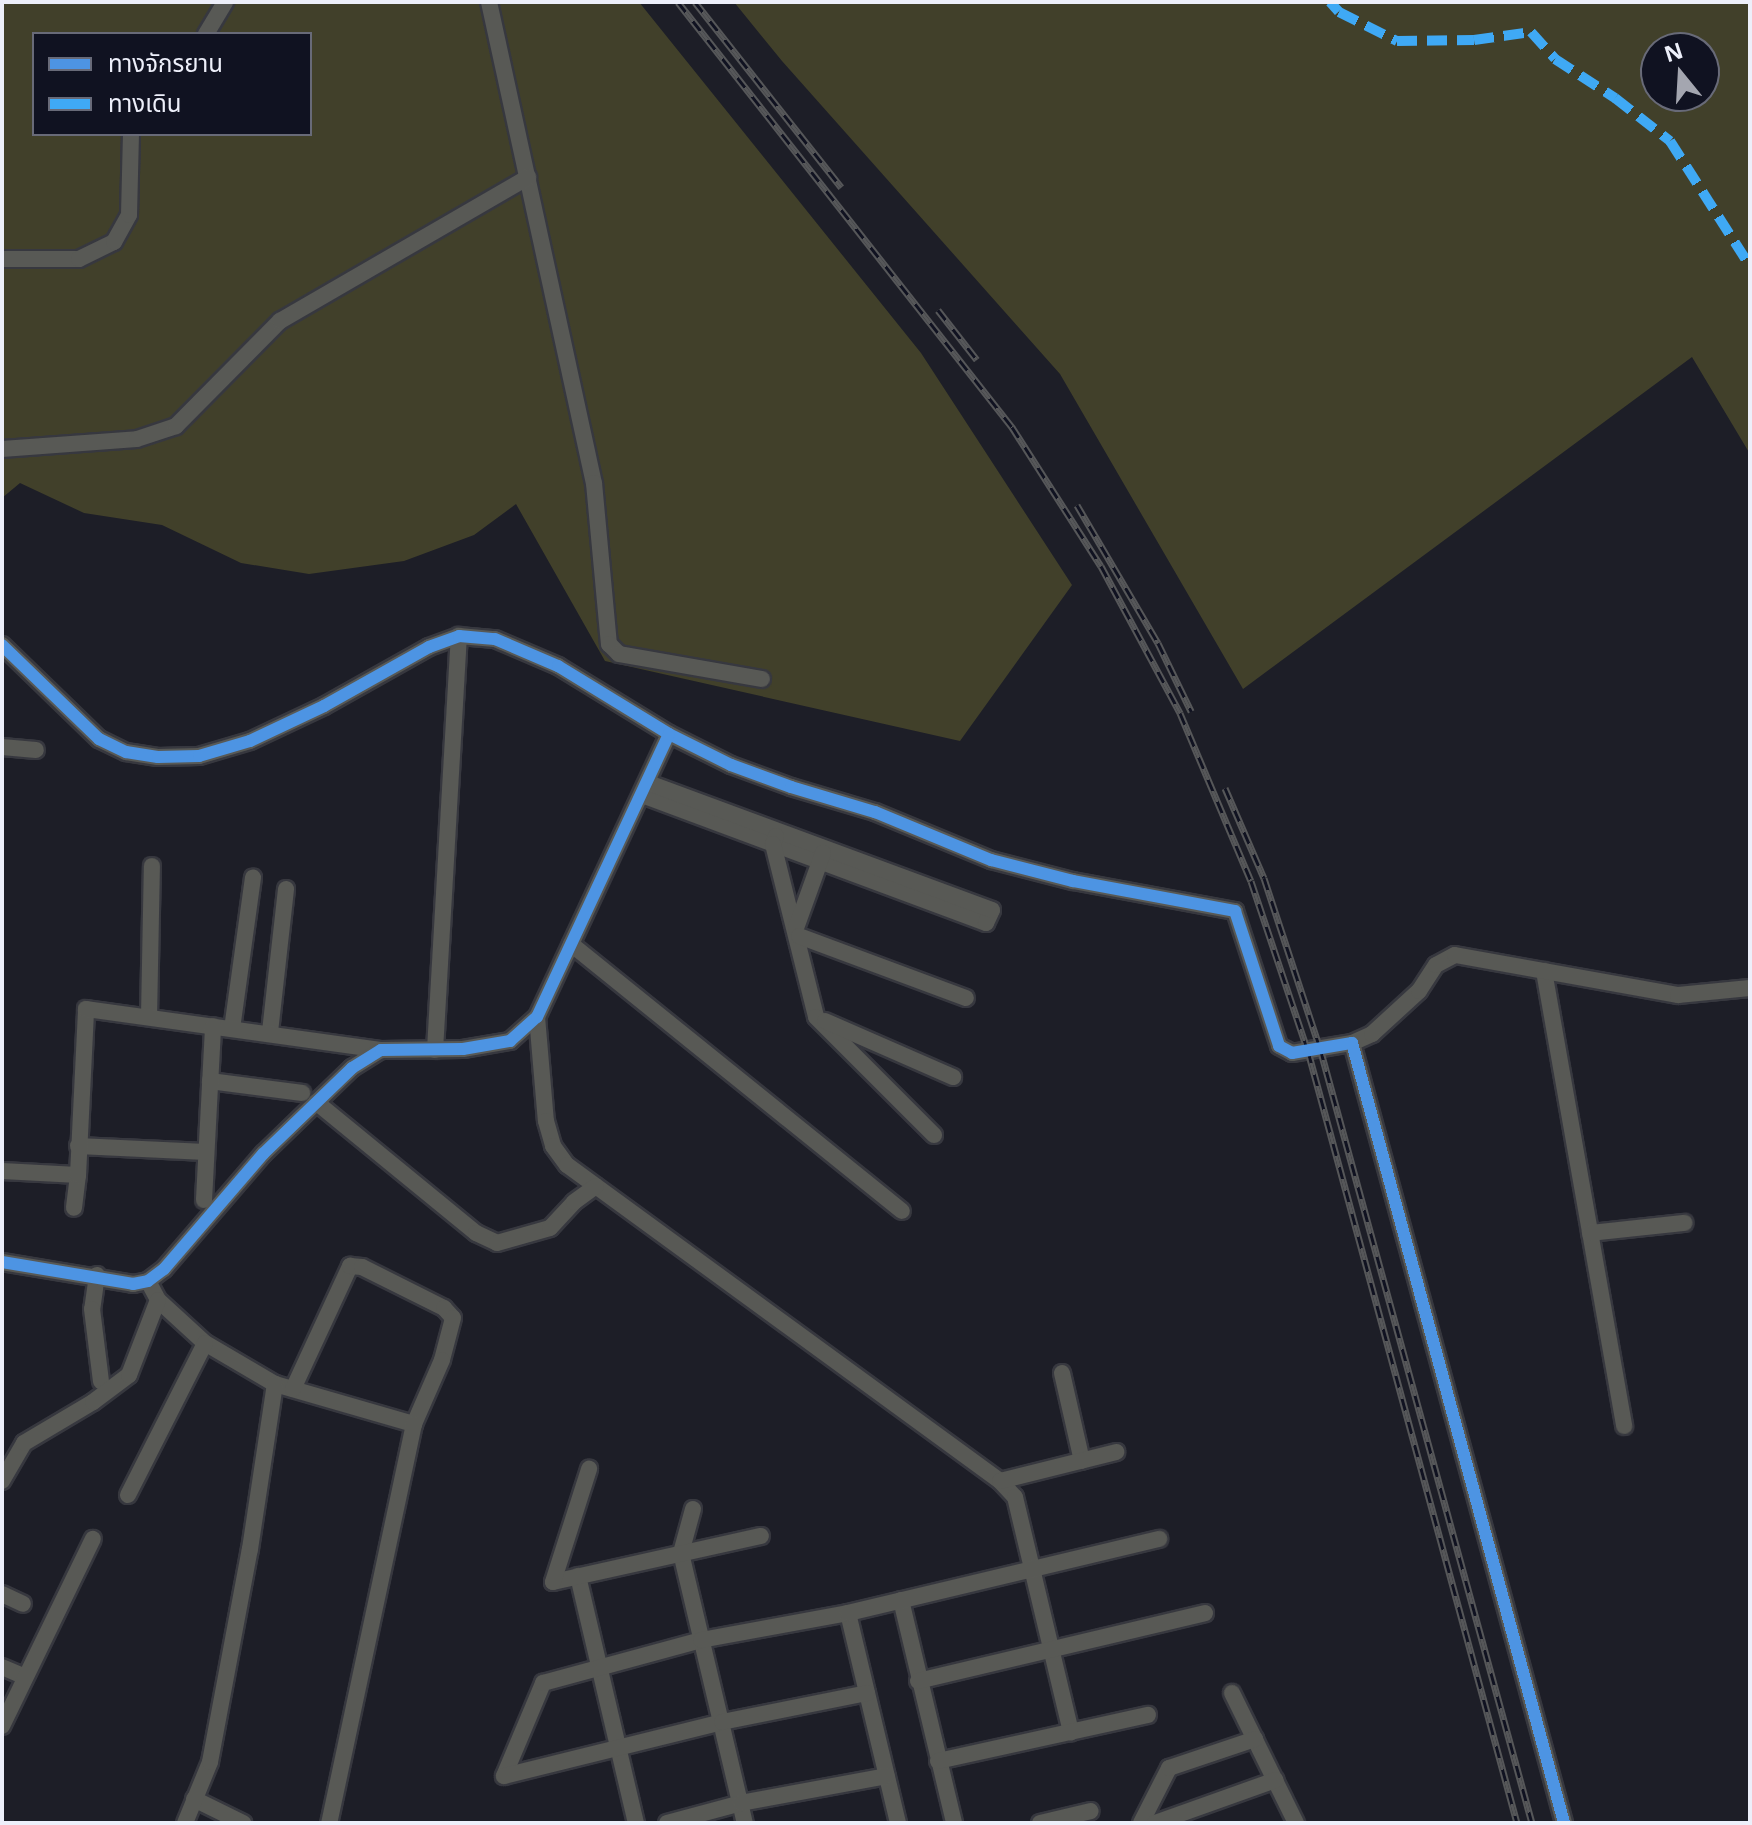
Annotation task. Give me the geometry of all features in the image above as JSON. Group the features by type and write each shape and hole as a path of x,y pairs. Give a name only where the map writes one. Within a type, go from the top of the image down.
{"street":[{"path":"207,32 225,2"},
{"path":"489,2 594,483 609,644 619,654 762,679"},
{"path":"2,259 79,259 114,242 129,215 131,136"},
{"path":"2,449 137,439 176,426 280,321 528,177"},
{"path":"435,1050 459,636"},
{"path":"2,645 99,739 126,752 158,757 199,756 250,741 324,706 429,647 459,636 495,639 558,666 669,734 731,765 875,812 991,860 1073,881 1235,911 1279,1046 1292,1053 1352,1043 1372,1034 1419,991 1436,965 1455,955 1678,995 1750,988"},
{"path":"74,1208 86,1009 270,1032 381,1050 435,1050 510,1041 537,1017 669,734"},
{"path":"2,747 36,750"},
{"path":"645,789 915,889"},
{"path":"776,837 816,1017 934,1135"},
{"path":"797,932 822,854"},
{"path":"149,1017 152,866"},
{"path":"232,1029 253,877"},
{"path":"270,1032 286,889"},
{"path":"797,932 966,998"},
{"path":"571,944 902,1211"},
{"path":"1544,971 1624,1426"},
{"path":"537,1017 546,1121 553,1146 567,1165 1000,1481 1015,1497 1071,1732"},
{"path":"816,1017 953,1077"},
{"path":"204,1200 213,1026"},
{"path":"1352,1043 1564,1823"},
{"path":"2,1262 97,1275 133,1284 148,1281 164,1269 309,1098 381,1050"},
{"path":"210,1081 309,1098 476,1233 497,1243 550,1228 574,1202 596,1186"},
{"path":"78,1146 206,1152"},
{"path":"2,1171 78,1175"},
{"path":"1590,1233 1684,1223"},
{"path":"293,1389 344,1273 356,1265 444,1308 453,1318 442,1360 414,1424 329,1823"},
{"path":"97,1275 92,1309 101,1381"},
{"path":"148,1281 158,1300 205,1343 275,1384 414,1424"},
{"path":"2,1481 24,1443 93,1402 129,1375 158,1300"},
{"path":"128,1495 205,1343"},
{"path":"1062,1373 1082,1461"},
{"path":"185,1823 210,1762 250,1549 275,1384"},
{"path":"1000,1481 1116,1452"},
{"path":"589,1469 553,1582 761,1536"},
{"path":"693,1509 681,1553 745,1823"},
{"path":"2,1726 93,1539"},
{"path":"867,1693 722,1722 504,1776 543,1683 701,1640 848,1613 1159,1539"},
{"path":"578,1576 636,1823"},
{"path":"2,1594 23,1604"},
{"path":"901,1600 954,1823"},
{"path":"848,1613 898,1823"},
{"path":"918,1681 1205,1613"},
{"path":"2,1667 25,1677"},
{"path":"1232,1693 1296,1823"},
{"path":"938,1761 1148,1715"},
{"path":"1141,1823 1169,1768 1255,1739"},
{"path":"667,1823 741,1803 887,1776"},
{"path":"1155,1823 1175,1820 1276,1780"},
{"path":"194,1799 243,1823"},
{"path":"1040,1823 1091,1811"}],"shaded area":[{"path":"2,2 639,2 921,353 1072,585 960,741 605,661 516,504 474,535 404,561 309,574 241,563 162,525 84,513 20,483 2,498"},
{"path":"734,2 1750,2 1750,454 1692,357 1243,689 1060,374 782,61"}],"railway":[{"path":"678,2 1012,427 1101,566 1180,713 1251,881 1308,1051 1517,1823"},
{"path":"695,2 841,187"},
{"path":"938,310 977,360"},
{"path":"1077,505 1158,643 1191,711"},
{"path":"1225,788 1264,878 1320,1048 1532,1823"}],"marked path":[{"path":"1330,2 1339,12 1397,41 1474,40 1531,32 1555,59 1615,98 1670,141 1750,266"}],"cycle path":[{"path":"2,645 99,739 126,752 158,757 199,756 250,741 324,706 429,647 459,636 495,639 558,666 669,734 731,765 875,812 991,860 1073,881 1235,911 1279,1046 1292,1053 1352,1043 1564,1823"},
{"path":"2,1262 133,1284 148,1281 164,1269 263,1154 352,1068 381,1050 463,1049 510,1041 537,1017 669,734"}]}
